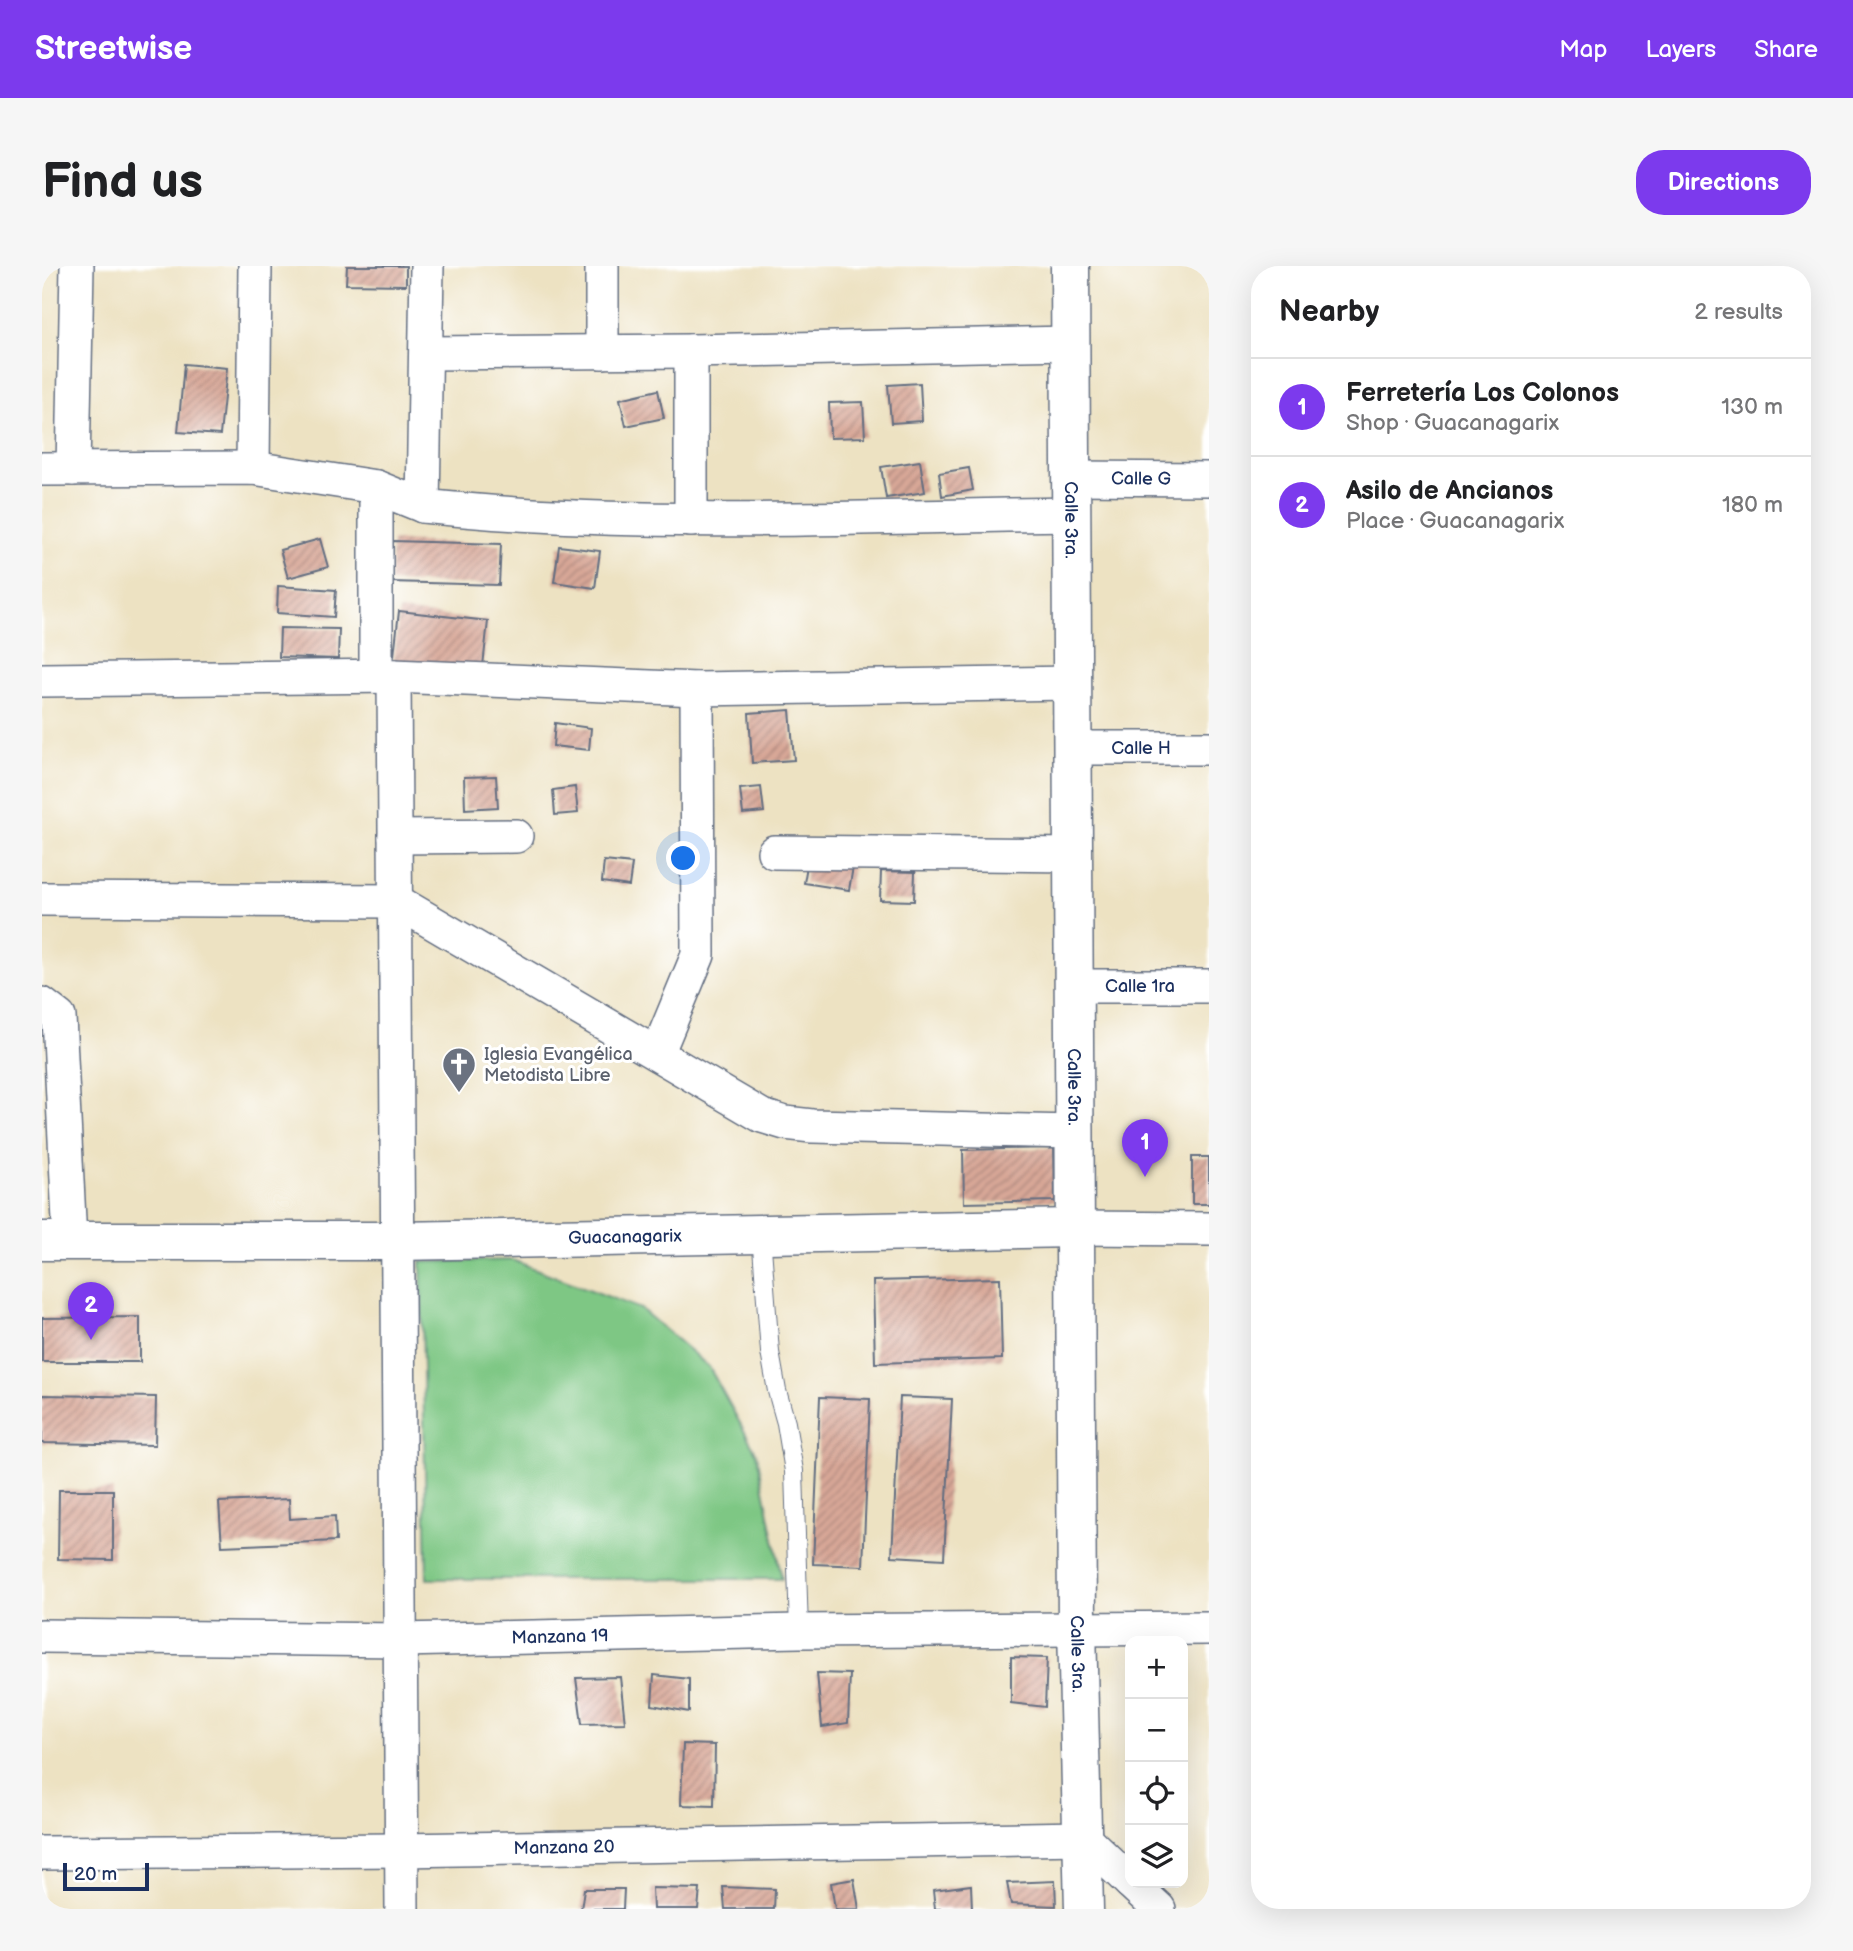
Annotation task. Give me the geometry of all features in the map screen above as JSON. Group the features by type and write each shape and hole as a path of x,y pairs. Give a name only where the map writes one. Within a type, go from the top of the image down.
{"main road":[{"name":"Calle 3ra.","path":"1070,266 1077,1627 1084,1909"},
{"name":"Guacanagarix","path":"56,1241 398,1241 1075,1228"}],"street":[{"path":"57,469 76,266"},
{"path":"253,468 255,266"},
{"path":"423,506 427,266"},
{"path":"602,266 602,352"},
{"path":"427,353 1071,343"},
{"path":"691,351 691,520"},
{"name":"Calle G","path":"57,469 253,468 376,487 423,506 485,513 691,520 1071,496 1209,479"},
{"path":"376,487 395,837 401,1909"},
{"path":"42,680 385,676 697,689 1072,683"},
{"path":"657,1054 698,955 697,689"},
{"name":"Calle H","path":"1073,748 1209,748"},
{"path":"395,837 516,836"},
{"path":"774,852 1073,855"},
{"path":"42,899 396,901 762,1116 785,1123 1074,1132"},
{"name":"Calle 1ra","path":"1073,986 1209,986"},
{"path":"42,1004 59,1017 56,1241"},
{"name":"Guacanagarix","path":"1075,1228 1209,1229"},
{"name":"Manzana 19","path":"42,1636 401,1640 799,1630 1209,1628"},
{"path":"1084,1838 1125,1876"},
{"name":"Manzana 20","path":"42,1853 401,1850 1084,1838"},
{"path":"1137,1888 1158,1909"}],"lane":[{"path":"761,1234 770,1352 794,1471 799,1630"}],"green space":[{"path":"512,1260 641,1309 709,1367 757,1454 782,1579 427,1579 421,1262"}],"building":[{"path":"347,266 406,266 406,285 346,284"},
{"path":"184,364 227,368 220,435 178,432"},
{"path":"920,383 922,421 891,423 888,385"},
{"path":"658,390 664,418 626,426 620,399"},
{"path":"863,402 865,437 830,438 829,403"},
{"path":"920,461 925,492 886,498 881,467"},
{"path":"969,468 973,490 942,496 939,473"},
{"path":"320,539 328,567 288,578 280,550"},
{"path":"392,541 501,544 499,585 390,582"},
{"path":"559,546 600,551 595,588 554,582"},
{"path":"278,586 336,590 334,617 277,613"},
{"path":"399,611 488,621 482,675 393,665"},
{"path":"280,628 339,629 338,659 279,657"},
{"path":"790,710 794,760 752,763 749,713"},
{"path":"555,723 591,728 589,750 553,746"},
{"path":"496,776 498,807 465,809 464,777"},
{"path":"575,787 578,813 555,815 553,790"},
{"path":"761,787 764,812 743,814 740,789"},
{"path":"808,860 853,867 849,890 804,883"},
{"path":"604,861 632,864 629,886 602,882"},
{"path":"881,871 915,872 914,901 880,900"},
{"path":"1054,1148 1055,1201 964,1203 963,1150"},
{"path":"1192,1157 1209,1157 1209,1204 1192,1204"},
{"path":"1000,1278 1002,1359 875,1363 873,1281"},
{"path":"140,1317 140,1362 42,1362 42,1318"},
{"path":"42,1395 156,1397 155,1445 42,1443"},
{"path":"820,1397 870,1399 863,1566 813,1564"},
{"path":"900,1397 952,1399 944,1559 892,1556"},
{"path":"59,1490 113,1490 113,1560 58,1559"},
{"path":"289,1499 290,1519 335,1516 336,1541 222,1546 219,1502"},
{"path":"1011,1657 1047,1658 1045,1707 1011,1703"},
{"path":"817,1673 850,1674 848,1723 822,1727"},
{"path":"654,1675 689,1679 689,1712 652,1705"},
{"path":"620,1677 625,1723 582,1724 576,1678"},
{"path":"683,1744 715,1745 714,1806 681,1805"},
{"path":"854,1879 859,1909 835,1909 831,1883"},
{"path":"1055,1881 1056,1906 1011,1904 1007,1883"},
{"path":"971,1885 972,1909 935,1909 933,1890"},
{"path":"723,1887 775,1889 774,1909 725,1909"},
{"path":"652,1888 700,1889 698,1909 653,1909"},
{"path":"584,1889 624,1889 623,1909 581,1909"}],"place":[{"name":"Iglesia Evangélica Metodista Libre","path":"459,1094"},
{"name":"Ferretería Los Colonos","path":"1145,1177"},
{"name":"Asilo de Ancianos","path":"91,1340"}]}
